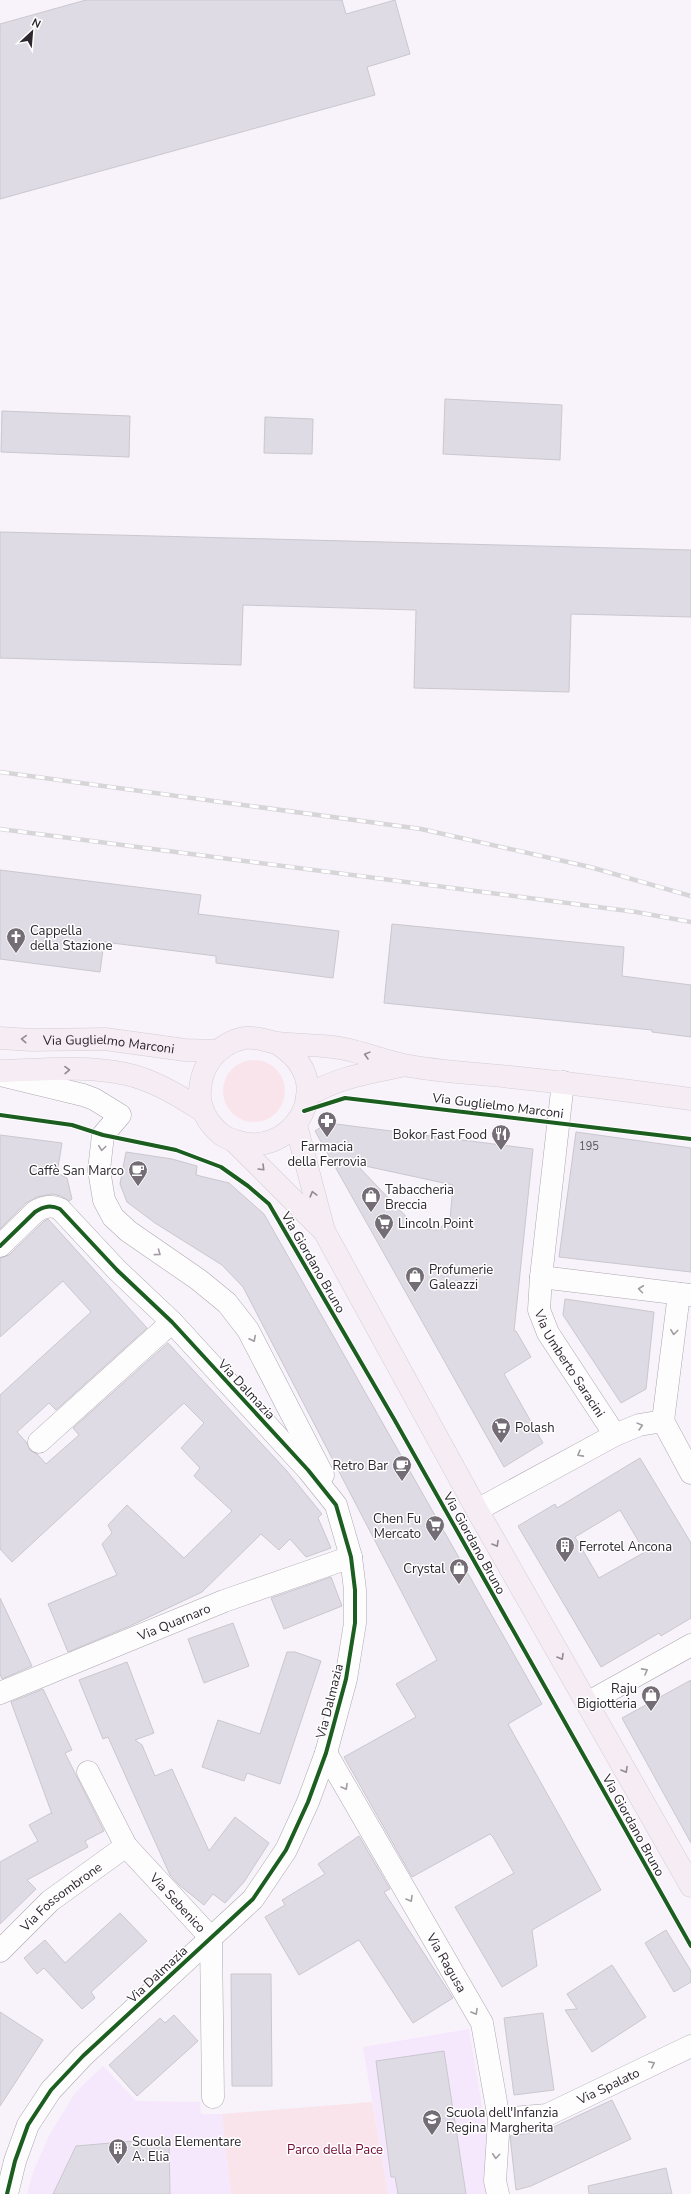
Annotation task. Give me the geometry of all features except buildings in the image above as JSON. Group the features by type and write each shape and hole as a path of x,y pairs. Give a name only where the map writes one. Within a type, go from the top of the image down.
{"main road":[{"name":"Via Guglielmo Marconi","path":"0,1038 32,1040 105,1038 185,1050 216,1052"},
{"name":"Via Guglielmo Marconi","path":"277,1043 290,1052 300,1064 306,1080 307,1096 304,1111 296,1125 284,1136 269,1143 253,1145 234,1141 223,1136 211,1125 203,1111 199,1095 201,1079 207,1064 216,1052 230,1042 245,1038 262,1038 277,1043 345,1049 405,1065 563,1082 691,1099"},
{"name":"Via Guglielmo Marconi","path":"307,1096 322,1086 345,1078 405,1065"},
{"name":"Via Guglielmo Marconi","path":"0,1071 77,1070 126,1074 163,1088 203,1111"},
{"name":"Via Giordano Bruno","path":"296,1125 324,1231 477,1510 691,1886"},
{"name":"Via Giordano Bruno","path":"234,1141 324,1231"}],"street":[{"name":"Via Dalmazia","path":"0,1075 83,1095 94,1099 120,1115 103,1135 99,1170 104,1200 113,1218 134,1236 205,1284 227,1303 248,1330 317,1462 336,1505 351,1558 355,1590 355,1623 346,1679 326,1753 308,1802 286,1850 253,1899 83,2056 51,2090 28,2125 15,2161 7,2194"},
{"name":"Via Umberto Saracini","path":"563,1082 541,1277 539,1310 548,1333 614,1435"},
{"name":"Via Dalmazia","path":"0,1246 38,1209 53,1206 60,1209 117,1270 172,1322 308,1470 336,1505"},
{"path":"541,1277 685,1294 663,1421 691,1473"},
{"path":"39,1442 172,1322"},
{"path":"614,1435 639,1425 663,1421"},
{"name":"Via Giordano Bruno","path":"477,1510 614,1435"},
{"name":"Via Quarnaro","path":"0,1693 224,1601 351,1558"},
{"path":"587,1703 691,1645"},
{"name":"Via Ragusa","path":"326,1753 482,2023 499,2118 495,2180 498,2194"},
{"name":"Via Sebenico","path":"88,1772 126,1846 211,1938 213,2097"},
{"name":"Via Fossombrone","path":"0,1951 50,1902 126,1846"},
{"name":"Via Spalato","path":"499,2118 547,2115 691,2046"}],"shaded area":[{"name":"Scuola dell'Infanzia Regina Margherita","path":"469,2029 497,2194 388,2194 363,2047"},
{"path":"103,2066 136,2101 200,2102 201,2114 222,2114 231,2194 27,2194 33,2172 50,2134 75,2093"}],"green space":[{"path":"248,1060 260,1060 276,1069 283,1079 285,1091 283,1103 276,1113 260,1122 248,1122 237,1117 228,1108 223,1097 223,1085 228,1074 237,1065"},
{"name":"Parco della Pace","path":"372,2102 388,2194 231,2194 222,2114"}],"railway":[{"path":"0,772 421,829 590,867 691,896"},
{"path":"0,829 636,912 691,922"}],"cycle path":[{"path":"304,1111 345,1098 691,1139"},
{"path":"0,1115 72,1125 103,1135 176,1150 221,1167 248,1186 269,1204 394,1419 691,1946"},
{"path":"0,1246 41,1208 54,1207 60,1209 117,1270 172,1322 308,1470 336,1505 351,1557 355,1590 355,1623 346,1679 326,1753 308,1802 286,1850 253,1899 83,2056 51,2090 28,2125 15,2161 7,2194"}],"place":[{"name":"Cappella della Stazione","path":"16,954"},
{"name":"Farmacia della Ferrovia","path":"327,1138"},
{"name":"Bokor Fast Food","path":"501,1151"},
{"name":"Caffè San Marco","path":"138,1187"},
{"name":"Tabaccheria Breccia","path":"371,1213"},
{"name":"Lincoln Point","path":"384,1240"},
{"name":"Profumerie Galeazzi","path":"415,1293"},
{"name":"Polash","path":"501,1444"},
{"name":"Retro Bar","path":"402,1482"},
{"name":"Chen Fu Mercato","path":"435,1542"},
{"name":"Ferrotel Ancona","path":"565,1563"},
{"name":"Crystal","path":"459,1585"},
{"name":"Raju Bigiotteria","path":"651,1712"},
{"name":"Scuola dell'Infanzia Regina Margherita","path":"432,2136"},
{"name":"Scuola Elementare A. Elia","path":"118,2165"}]}
